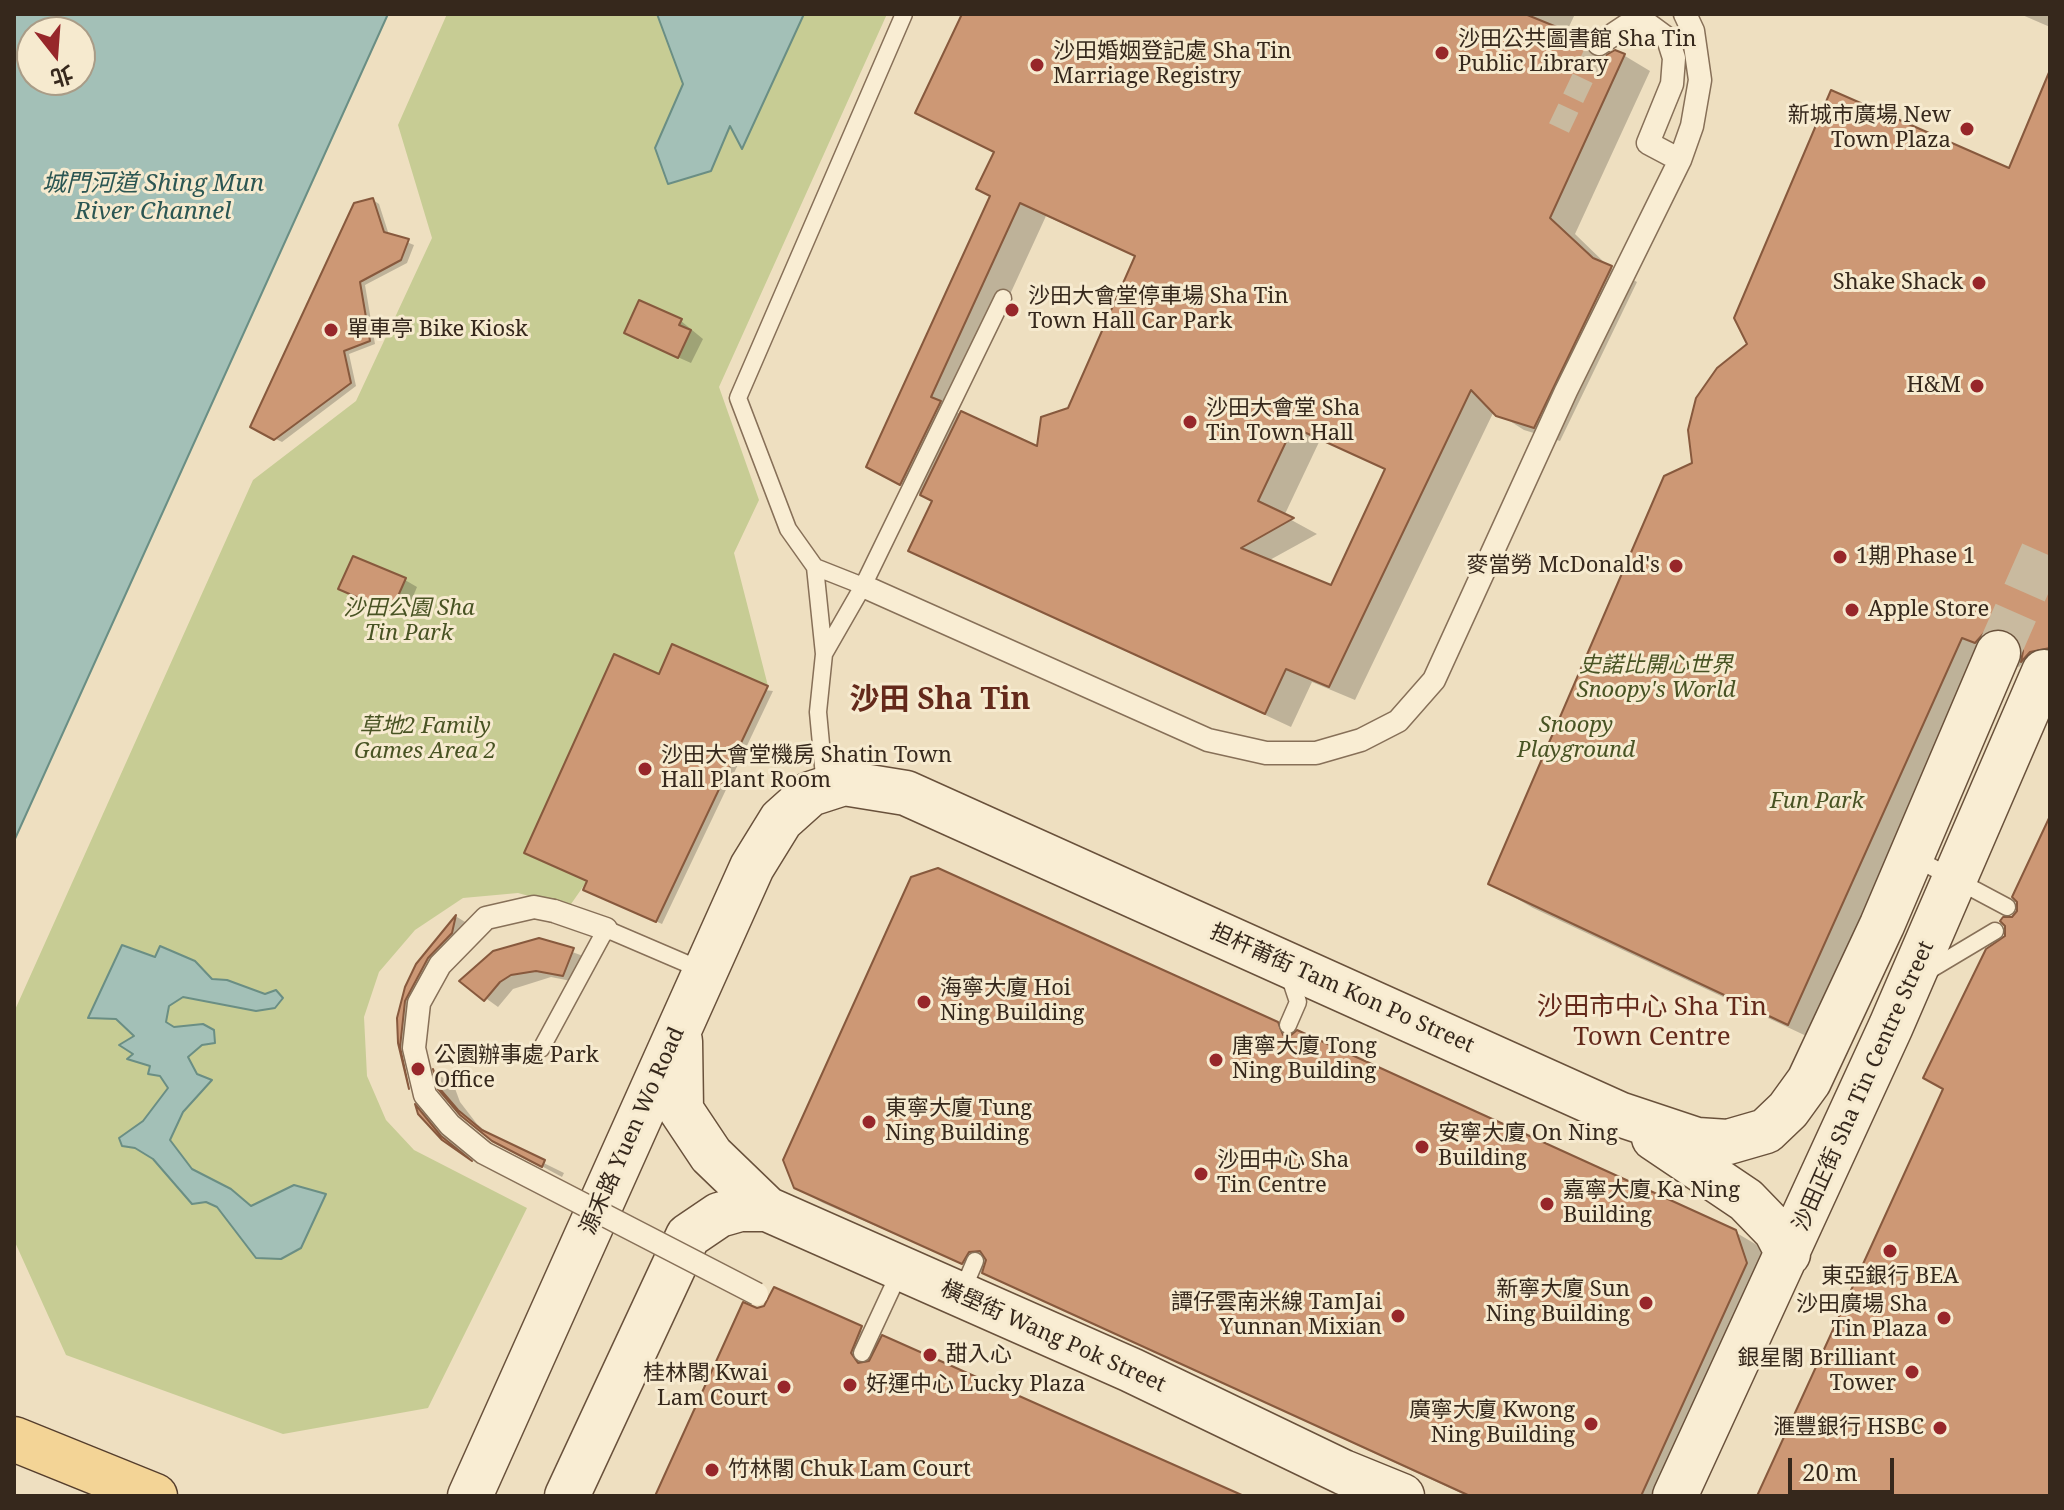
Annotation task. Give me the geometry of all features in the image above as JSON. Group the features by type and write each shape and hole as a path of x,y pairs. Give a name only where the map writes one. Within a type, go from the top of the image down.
{"main road":[{"path":"1913,856 1998,653"},
{"name":"沙田正街 Sha Tin Centre Street","path":"1675,1496 1906,993 2044,672"},
{"name":"担杆莆街 Tam Kon Po Street","path":"825,787 861,783 906,793 1619,1114 1697,1140 1728,1142 1766,1131 1788,1110 1809,1081 1913,856"},
{"name":"源禾路 Yuen Wo Road","path":"470,1496 766,841 796,805 825,787"},
{"path":"680,1027 681,1110 711,1155 767,1209"},
{"path":"1619,1114 1746,1200 1776,1231 1788,1254"},
{"path":"567,1496 681,1248 701,1225 740,1209 767,1209"},
{"name":"橫壆街 Wang Pok Street","path":"767,1209 1152,1380 1340,1478 1402,1496"},
{"path":"14,1439 155,1496"}],"street":[{"path":"863,586 1208,740 1266,753 1316,753 1361,740 1398,721 1434,680 1566,391 1680,160 1692,126 1700,80 1693,31 1685,14"},
{"path":"1599,44 1626,26 1649,25 1668,39 1674,58 1672,84 1648,143 1680,160"},
{"path":"606,929 534,907 486,918 440,965 419,1003 414,1048 425,1095 450,1125 484,1153 757,1294"}],"lane":[{"path":"825,787 818,712 824,654 815,567 788,529 738,398 904,14"},
{"path":"824,654 863,586 1003,298"},
{"path":"815,567 863,586"},
{"path":"1913,856 2007,907"},
{"path":"541,1049 606,929 705,972"},
{"path":"1906,993 1954,952 1995,931"},
{"path":"1268,955 1289,976 1296,988 1298,1002 1288,1025"},
{"path":"862,1353 916,1275 949,1290 960,1288 975,1261"}],"green space":[{"name":"沙田公園 Sha Tin Park","path":"447,14 887,14 719,387 759,500 734,553 768,686 672,645 659,674 524,853 587,881 569,907 518,893 463,898 415,930 379,972 364,1017 367,1076 386,1120 414,1150 527,1208 428,1408 283,1434 66,1355 14,1240 14,1012 253,480 356,401 432,238 398,125"}],"water":[{"name":"城門河道 Shing Mun River Channel","path":"14,14 388,14 14,841"},
{"path":"657,14 804,14 742,149 730,126 711,171 668,184 655,148 683,84"},
{"path":"122,945 155,957 160,946 195,961 212,979 227,980 265,994 276,990 283,998 275,1008 256,1011 183,997 169,1006 166,1022 174,1027 203,1024 214,1030 215,1043 202,1045 188,1057 197,1074 212,1080 183,1112 170,1140 192,1169 231,1189 251,1206 294,1185 326,1194 301,1248 281,1259 256,1258 217,1207 206,1202 192,1204 153,1159 135,1148 122,1146 119,1138 143,1121 168,1088 160,1076 148,1074 150,1066 127,1059 133,1054 119,1045 134,1036 116,1019 88,1018"}],"building":[{"path":"962,14 1525,14 1586,39 1587,51 1594,57 1601,58 1615,50 1625,54 1550,218 1593,258 1612,266 1534,428 1496,416 1471,390 1329,687 1286,669 1265,714 908,551 932,501 920,495 961,411 1037,446 1041,417 1068,408 1135,256 1020,203 931,397 941,401 900,485 866,467 990,196 976,189 994,152 915,113","holes":["1293,427 1385,469 1331,585 1241,548 1294,518 1258,501"]},
{"name":"1期 Phase 1","path":"2050,70 2050,648 2030,652 2021,662 2023,651 2018,639 2007,630 1996,628 1984,633 1975,643 1962,638 1788,1025 1488,884 1664,476 1692,463 1688,430 1696,398 1717,368 1747,344 1734,318 1831,90 2009,168"},
{"name":"單車亭 Bike Kiosk","path":"373,198 384,232 409,239 401,260 360,282 370,341 344,351 351,383 274,440 250,427 354,203"},
{"path":"639,300 682,319 679,325 691,330 678,358 624,333"},
{"path":"353,556 406,578 391,612 338,589"},
{"name":"沙田大會堂機房 Shatin Town Hall Plant Room","path":"672,644 768,686 656,922 583,890 587,881 524,853 614,654 659,674"},
{"name":"沙田廣場 Sha Tin Plaza","path":"2050,816 2050,1496 1757,1496 1943,1089 1923,1078 1986,949 2005,936 2005,926 2000,921 2003,917 2012,917 2017,911 2017,902 2012,897"},
{"name":"沙田中心 Sha Tin Centre","path":"938,868 1278,1022 1283,1035 1290,1036 1297,1030 1736,1230 1747,1263 1641,1496 1470,1496 982,1273 986,1260 980,1251 969,1252 962,1264 794,1188 783,1160 911,877"},
{"path":"456,915 452,933 428,958 405,1001 400,1047 409,1089 398,1043 397,1018 405,987 416,964"},
{"path":"539,938 574,948 563,976 536,971 511,975 500,982 484,1001 459,981 493,951"},
{"path":"433,1069 440,1089 458,1110 482,1130 545,1160 542,1167 492,1141 460,1115 438,1089"},
{"path":"415,1104 441,1136 472,1161 442,1140 418,1114"},
{"name":"好運中心 Lucky Plaza","path":"774,1287 862,1326 851,1353 858,1363 869,1361 882,1335 1244,1496 655,1496 743,1302 757,1308 764,1306"}],"tunnel":[{"path":"1559,128 1599,44"},
{"path":"1998,653 2050,535"}],"place":[{"name":"沙田公共圖書館 Sha Tin Public Library","path":"1442,53"},
{"name":"沙田婚姻登記處 Sha Tin Marriage Registry","path":"1037,65"},
{"name":"新城市廣場 New Town Plaza","path":"1967,129"},
{"name":"Shake Shack","path":"1979,283"},
{"name":"沙田大會堂停車場 Sha Tin Town Hall Car Park","path":"1012,310"},
{"name":"單車亭 Bike Kiosk","path":"331,330"},
{"name":"H&M","path":"1977,386"},
{"name":"沙田大會堂 Sha Tin Town Hall","path":"1190,422"},
{"name":"1期 Phase 1","path":"1840,557"},
{"name":"麥當勞 McDonald's","path":"1676,566"},
{"name":"Apple Store","path":"1852,610"},
{"name":"沙田大會堂機房 Shatin Town Hall Plant Room","path":"645,769"},
{"name":"海寧大廈 Hoi Ning Building","path":"924,1002"},
{"name":"唐寧大廈 Tong Ning Building","path":"1216,1060"},
{"name":"公園辦事處 Park Office","path":"418,1069"},
{"name":"東寧大廈 Tung Ning Building","path":"869,1122"},
{"name":"安寧大廈 On Ning Building","path":"1422,1147"},
{"name":"沙田中心 Sha Tin Centre","path":"1201,1174"},
{"name":"嘉寧大廈 Ka Ning Building","path":"1547,1204"},
{"name":"東亞銀行 BEA","path":"1890,1251"},
{"name":"新寧大廈 Sun Ning Building","path":"1646,1303"},
{"name":"譚仔雲南米線 TamJai Yunnan Mixian","path":"1398,1316"},
{"name":"沙田廣場 Sha Tin Plaza","path":"1944,1318"},
{"name":"甜入心","path":"930,1355"},
{"name":"銀星閣 Brilliant Tower","path":"1912,1372"},
{"name":"好運中心 Lucky Plaza","path":"850,1385"},
{"name":"桂林閣 Kwai Lam Court","path":"784,1387"},
{"name":"廣寧大廈 Kwong Ning Building","path":"1591,1424"},
{"name":"滙豐銀行 HSBC","path":"1940,1428"},
{"name":"竹林閣 Chuk Lam Court","path":"712,1470"}],"district":[{"name":"沙田 Sha Tin","path":"940,700"},
{"name":"沙田市中心 Sha Tin Town Centre","path":"1652,1023"}],"park label":[{"name":"史諾比開心世界 Snoopy's World","path":"1656,678"},
{"name":"Snoopy Playground","path":"1576,738"},
{"name":"草地2 Family Games Area 2","path":"425,740"},
{"name":"Fun Park","path":"1817,802"}]}
